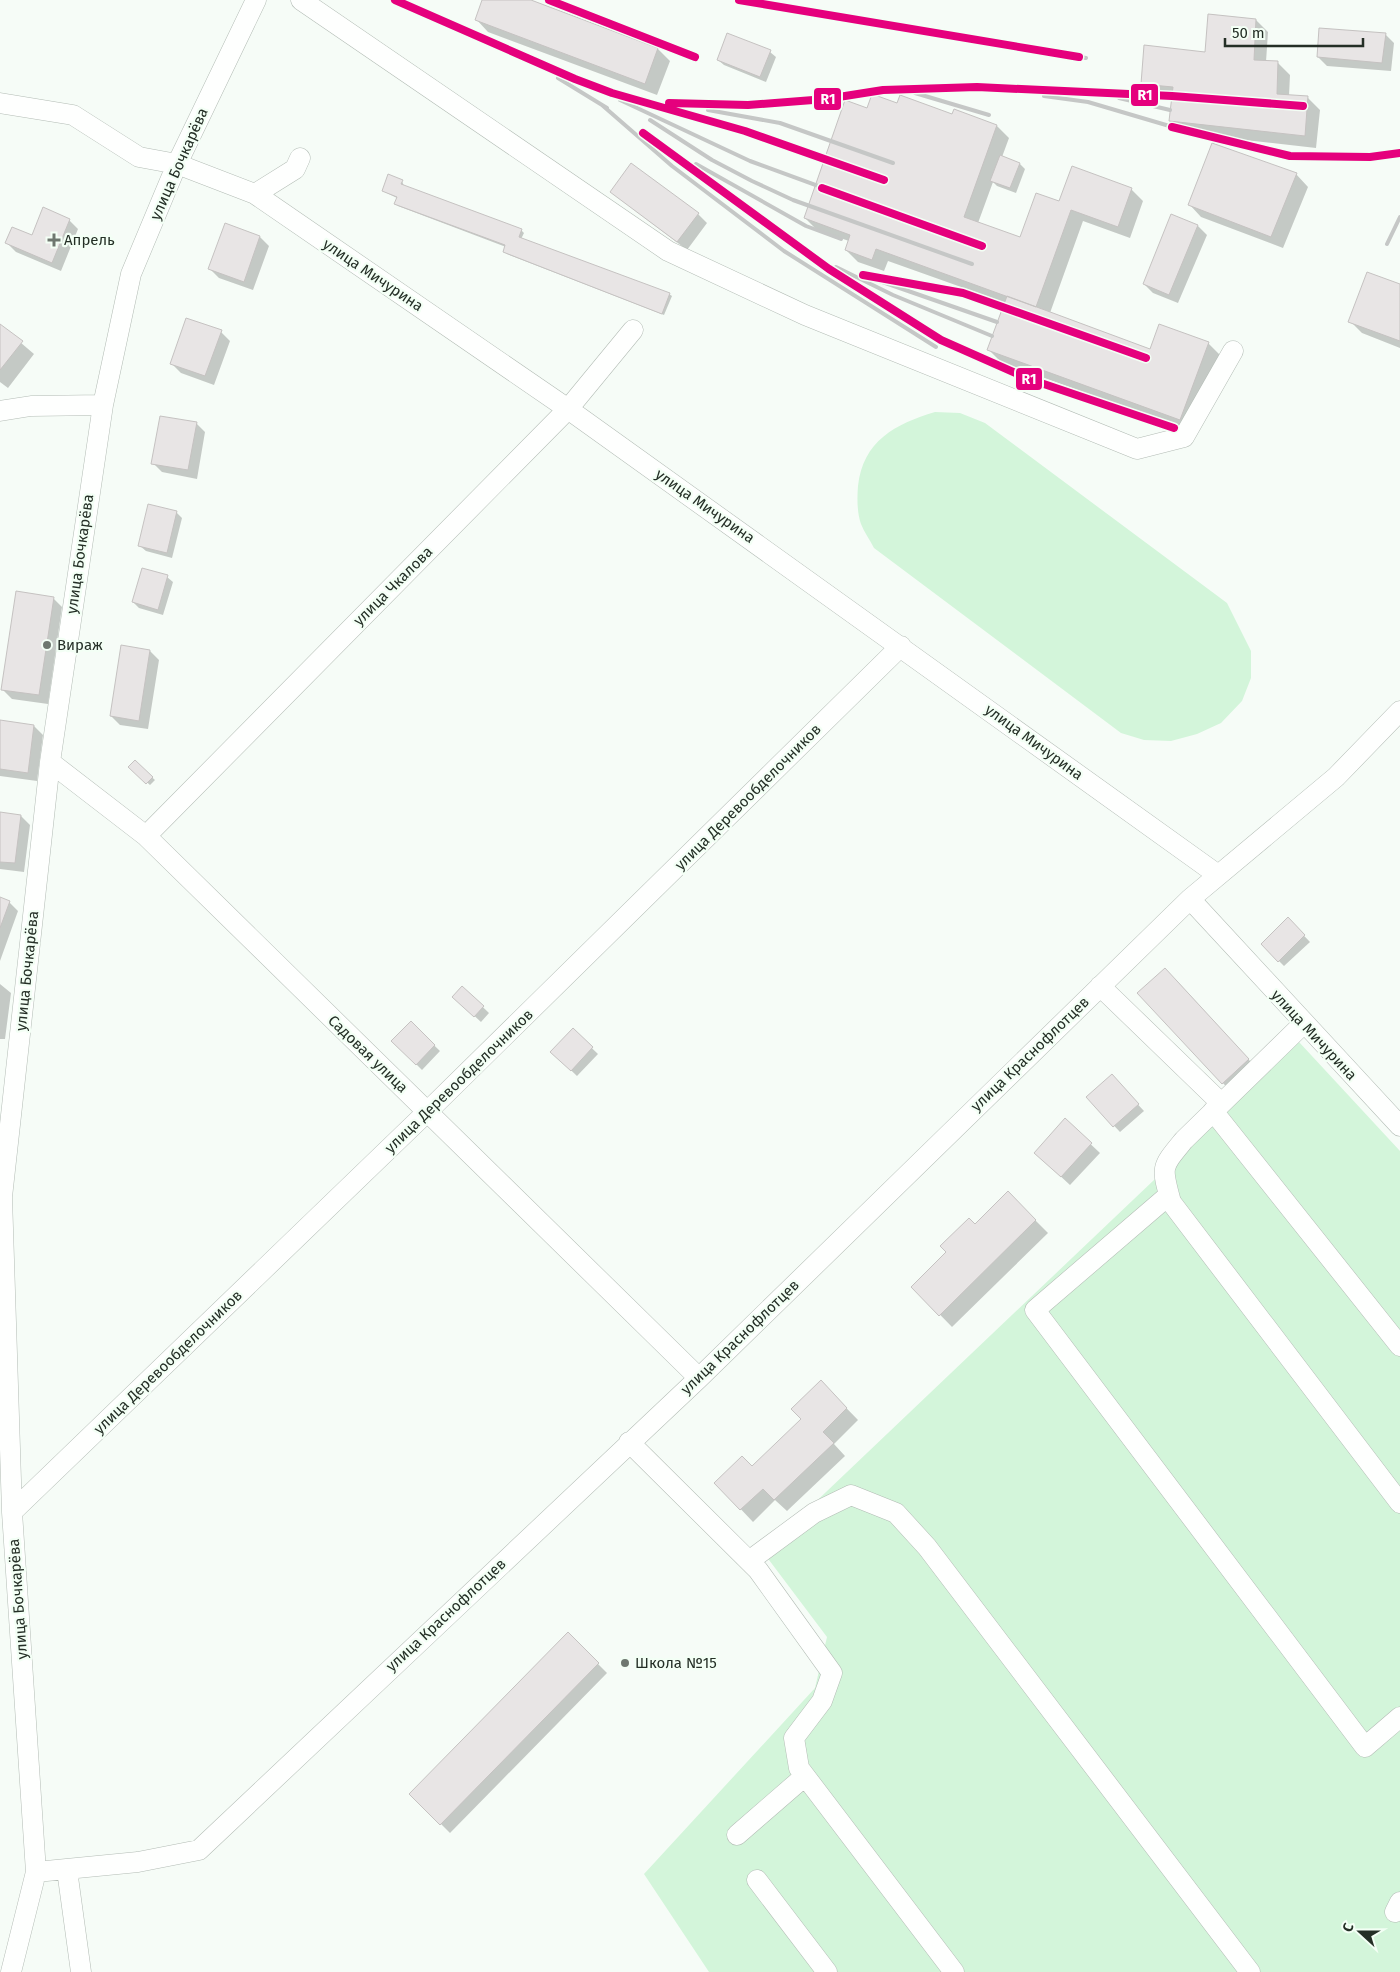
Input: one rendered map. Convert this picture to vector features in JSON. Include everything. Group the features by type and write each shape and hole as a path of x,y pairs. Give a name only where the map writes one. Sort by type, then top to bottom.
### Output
{"street":[{"name":"улица Бочкарёва","path":"11,1972 36,1872 12,1512 2,1197 50,762 103,405 131,274 177,164 256,0"},
{"path":"301,0 668,251 805,315 1137,449 1184,437 1233,351"},
{"name":"улица Мичурина","path":"0,103 73,115 139,157 177,164 255,194 568,409 1218,875"},
{"path":"255,194 295,169 300,158"},
{"name":"улица Чкалова","path":"146,836 568,409 633,330"},
{"path":"0,411 30,406 103,405"},
{"name":"улица Деревообделочников","path":"12,1512 427,1112 901,646"},
{"name":"улица Краснофлотцев","path":"36,1872 138,1862 199,1850 628,1442 699,1378 1190,899 1336,777 1400,711"},
{"name":"Садовая улица","path":"50,762 146,836 699,1378"},
{"name":"улица Мичурина","path":"1190,899 1303,1024 1400,1126"},
{"path":"1100,986 1217,1107 1400,1346"},
{"path":"1303,1024 1184,1140 1167,1161 1162,1172 1171,1202 1400,1503"},
{"path":"1169,1195 1035,1310 1365,1747 1400,1717"},
{"path":"628,1442 749,1561 832,1673 822,1701 794,1738 798,1768 954,1972"},
{"path":"749,1561 814,1513 850,1495 896,1512 927,1547 1250,1972"},
{"path":"737,1835 805,1776"},
{"path":"67,1870 81,1972"},
{"path":"756,1880 827,1972"}],"green space":[{"path":"935,412 960,413 985,423 1227,603 1251,651 1251,678 1242,701 1221,723 1197,734 1171,741 1144,740 1121,733 874,548 862,527 858,510 858,486 861,470 874,446 883,437 907,422"},
{"path":"1299,1042 1400,1151 1400,1972 709,1972 644,1874 815,1688 827,1637 763,1552"}],"building":[{"path":"482,0 531,0 658,48 645,84 475,20"},
{"path":"1208,14 1256,19 1254,60 1278,61 1277,94 1308,96 1305,136 1169,121 1173,87 1141,84 1144,45 1205,52"},
{"path":"1319,28 1386,33 1382,63 1317,57"},
{"path":"727,33 771,50 760,77 717,60"},
{"path":"872,94 897,103 900,95 952,114 954,109 997,125 964,217 1020,237 1036,193 1059,201 1072,166 1132,188 1118,227 1071,210 1036,307 876,249 872,260 845,250 850,235 804,218 845,100 867,108"},
{"path":"1212,143 1297,173 1271,237 1188,205"},
{"path":"1000,155 1020,163 1010,188 990,181"},
{"path":"631,163 699,213 677,242 610,192"},
{"path":"388,174 403,180 401,184 522,229 519,237 670,293 662,314 503,252 505,245 394,204 397,197 382,191"},
{"path":"43,207 70,219 52,263 5,243 12,227 32,235"},
{"path":"1171,214 1198,225 1169,295 1143,284"},
{"path":"225,223 260,236 244,282 208,269"},
{"path":"1367,272 1400,284 1400,341 1348,322"},
{"path":"1007,296 1150,349 1159,324 1209,342 1180,420 987,350"},
{"path":"186,318 222,330 205,376 170,364"},
{"path":"0,324 23,341 0,370"},
{"path":"160,416 197,422 188,470 151,464"},
{"path":"148,504 177,511 167,553 138,546"},
{"path":"142,568 168,575 158,610 132,602"},
{"path":"16,591 54,597 39,695 1,690"},
{"path":"121,645 150,650 139,721 110,716"},
{"path":"0,720 34,725 28,773 0,769"},
{"path":"135,760 153,777 146,784 128,767"},
{"path":"0,812 21,815 15,863 0,862"},
{"path":"0,897 10,901 0,928"},
{"path":"1288,917 1305,935 1278,962 1261,944"},
{"path":"1165,968 1249,1059 1222,1084 1137,993"},
{"path":"462,986 484,1006 474,1017 452,997"},
{"path":"411,1021 435,1045 416,1065 391,1041"},
{"path":"573,1028 593,1047 571,1071 550,1052"},
{"path":"1112,1074 1139,1104 1113,1127 1086,1097"},
{"path":"1065,1118 1092,1143 1061,1177 1034,1153"},
{"path":"1008,1191 1036,1220 939,1316 911,1287 946,1252 940,1246 969,1218 975,1224"},
{"path":"821,1380 847,1408 823,1432 834,1443 774,1500 763,1489 740,1510 714,1483 742,1456 752,1466 801,1419 791,1409"},
{"path":"568,1632 599,1663 440,1825 409,1794"}],"railway":[{"path":"395,0 575,79 612,93 745,131 884,180"},
{"path":"739,0 1086,58"},
{"path":"571,8 695,57"},
{"path":"558,78 607,108"},
{"path":"669,103 748,105 826,99 883,90 977,87 1172,96"},
{"path":"915,93 989,115"},
{"path":"1044,96 1088,102 1183,130 1290,156 1370,157 1400,153"},
{"path":"1119,98 1170,110"},
{"path":"620,100 750,161 982,246"},
{"path":"602,105 672,166 784,251 936,347"},
{"path":"708,110 780,123 893,163"},
{"path":"650,120 712,160 793,200 972,264"},
{"path":"643,133 829,269 941,340 1029,379 1174,428"},
{"path":"696,164 806,226 841,239"},
{"path":"1387,244 1400,217"},
{"path":"836,267 893,295 992,336"},
{"path":"871,278 997,322"},
{"path":"897,281 963,293 1003,307"}],"transit line":[{"name":"R1","path":"395,0 575,79 612,93 745,131 884,180"},
{"name":"R1","path":"549,0 695,57"},
{"name":"R1","path":"739,0 1079,57"},
{"name":"R1","path":"669,103 748,105 826,99 883,90 977,87 1172,96 1303,106"},
{"name":"R1","path":"1172,127 1290,156 1370,157 1400,153"},
{"name":"R1","path":"643,133 829,269 941,340 1029,379 1174,428"},
{"name":"R1","path":"822,188 982,246"},
{"name":"R1","path":"863,275 963,293 1146,358"}],"place":[{"name":"Апрель","path":"54,240"},
{"name":"Вираж","path":"47,645"},
{"name":"Школа №15","path":"625,1663"}]}
